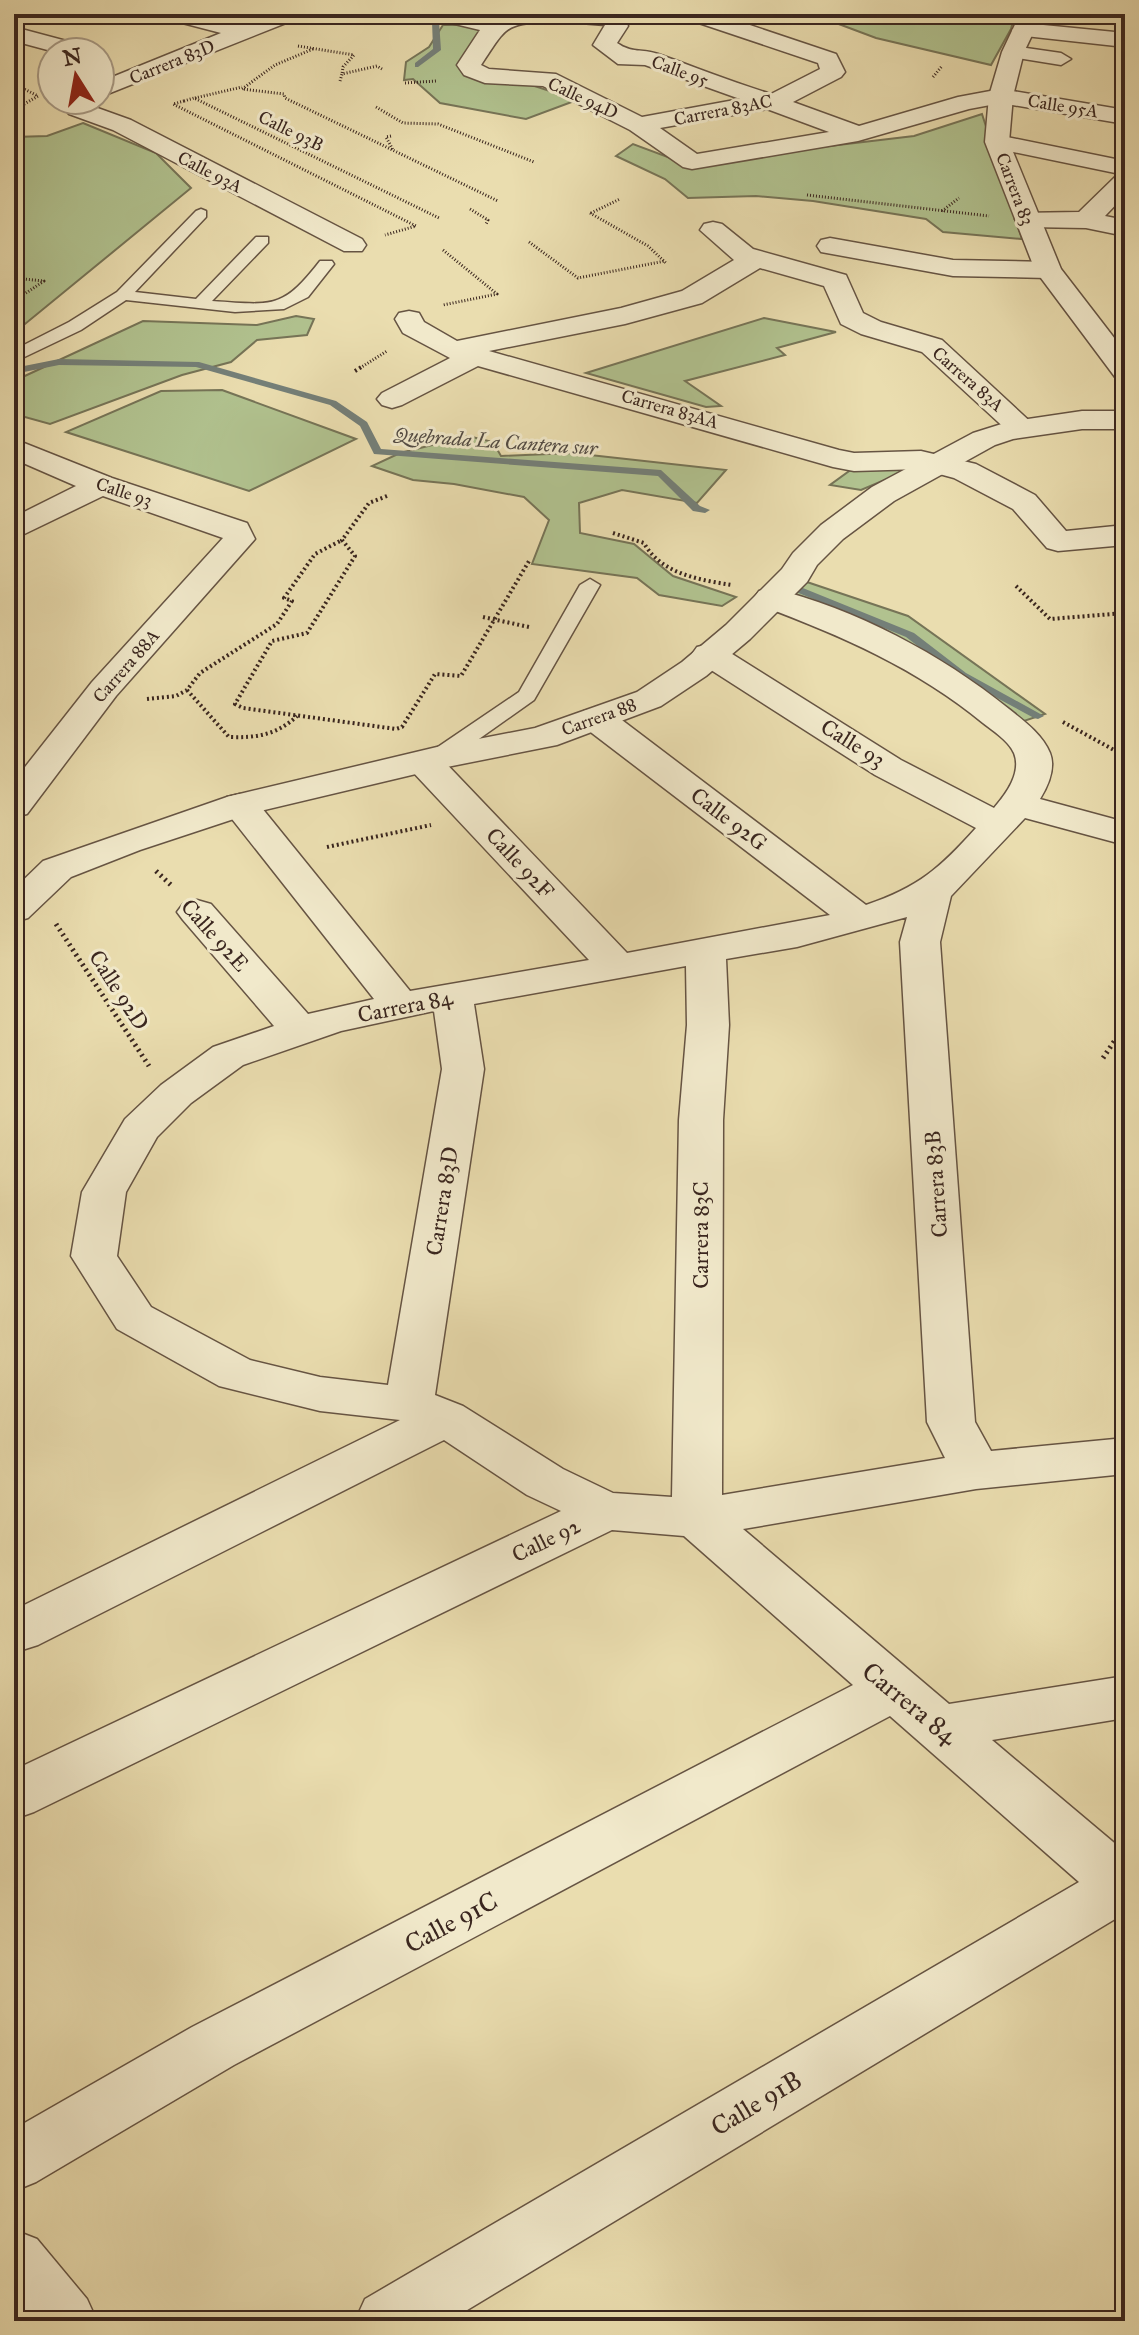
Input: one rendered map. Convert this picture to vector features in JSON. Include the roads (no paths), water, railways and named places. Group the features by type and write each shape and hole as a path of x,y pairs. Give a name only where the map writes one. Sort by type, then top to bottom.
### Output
{"street":[{"path":"175,14 244,32"},
{"name":"Carrera 83D","path":"116,84 288,14"},
{"path":"442,14 494,27"},
{"name":"Carrera 83AC","path":"639,125 781,99 833,72 828,59 695,14"},
{"name":"Calle 95","path":"494,27 514,19 606,17 614,20 617,26 604,45 626,59 648,58 858,134"},
{"name":"Calle 94D","path":"494,27 469,65 472,70 485,76 548,79 639,125 692,162 858,134"},
{"path":"1022,32 1125,40"},
{"path":"1022,32 1061,59 1087,64"},
{"name":"Carrera 83","path":"1022,32 1001,96 997,142 1048,270 1124,368"},
{"path":"14,34 36,40"},
{"path":"1061,59 1076,36"},
{"path":"599,64 626,59"},
{"path":"116,63 140,75"},
{"path":"548,79 573,70"},
{"path":"1095,111 1115,94"},
{"path":"858,134 966,102 1001,96"},
{"name":"Calle 95A","path":"1001,96 1125,117"},
{"name":"Calle 93A","path":"97,116 122,125 353,245"},
{"path":"997,142 1125,168"},
{"path":"1086,220 1125,181"},
{"path":"1028,219 1086,220 1125,228"},
{"name":"Carrera 83A","path":"713,230 744,255 831,278 840,284 848,315 855,321 932,346 1021,427"},
{"path":"830,246 953,268 1048,270"},
{"path":"392,399 465,352 625,316 692,297 756,259"},
{"path":"785,290 811,274"},
{"name":"Carrera 83AA","path":"409,319 413,327 465,352 749,431 833,458 854,462 921,460 942,463"},
{"name":"Carrera 88","path":"32,911 57,869 127,842 240,805 430,760 544,737 649,699 694,669 738,632 832,532 883,494 984,439 1021,427 1082,420 1125,420"},
{"name":"Calle 93","path":"14,448 101,485 236,530"},
{"path":"942,463 1007,491 1037,515 1058,541 1125,535"},
{"path":"14,529 101,485"},
{"name":"Carrera 88A","path":"14,806 104,689 239,539 236,530"},
{"name":"Carrera 84","path":"606,1511 545,1482 427,1411 320,1394 236,1374 134,1318 94,1256 104,1192 140,1129 176,1094 228,1056 300,1031 400,1005 797,935 860,919 933,892 1008,815 1030,783 1033,755 1018,735 966,689 884,641 781,588"},
{"name":"Calle 93","path":"709,654 969,812 1008,815 1125,834"},
{"name":"Calle 92G","path":"597,719 860,919"},
{"name":"Calle 92F","path":"430,760 476,816 616,965"},
{"path":"240,805 400,1005"},
{"name":"Carrera 83B","path":"933,892 920,942 951,1422 976,1471"},
{"name":"Calle 92E","path":"197,912 300,1031"},
{"name":"Carrera 83C","path":"697,1518 701,1120 708,1025 706,951"},
{"name":"Carrera 83D","path":"427,1411 463,1069 452,997"},
{"path":"19,1631 427,1411"},
{"name":"Calle 92","path":"14,1796 606,1511 697,1518 976,1471 1125,1456"},
{"name":"Carrera 84","path":"697,1518 892,1690 940,1727 1124,1886"},
{"name":"Calle 91C","path":"14,2162 213,2046 892,1690"},
{"path":"940,1727 1125,1697"},
{"name":"Calle 91B","path":"388,2321 1124,1886"},
{"path":"14,2261 64,2321"}],"lane":[{"path":"14,357 75,326 123,295 201,214"},
{"path":"201,303 262,240"},
{"path":"123,295 255,308 279,306 299,296 326,264"},
{"path":"430,760 527,696 590,585"}],"waterway":[{"path":"418,65 437,50 435,21 428,14"},
{"name":"Quebrada La Cantera sur","path":"14,371 59,362 196,364 333,403 364,424 377,452 661,473 697,509 705,510"},
{"name":"Quebrada La Cantera sur","path":"783,583 910,635 962,675 1038,716"}]}
